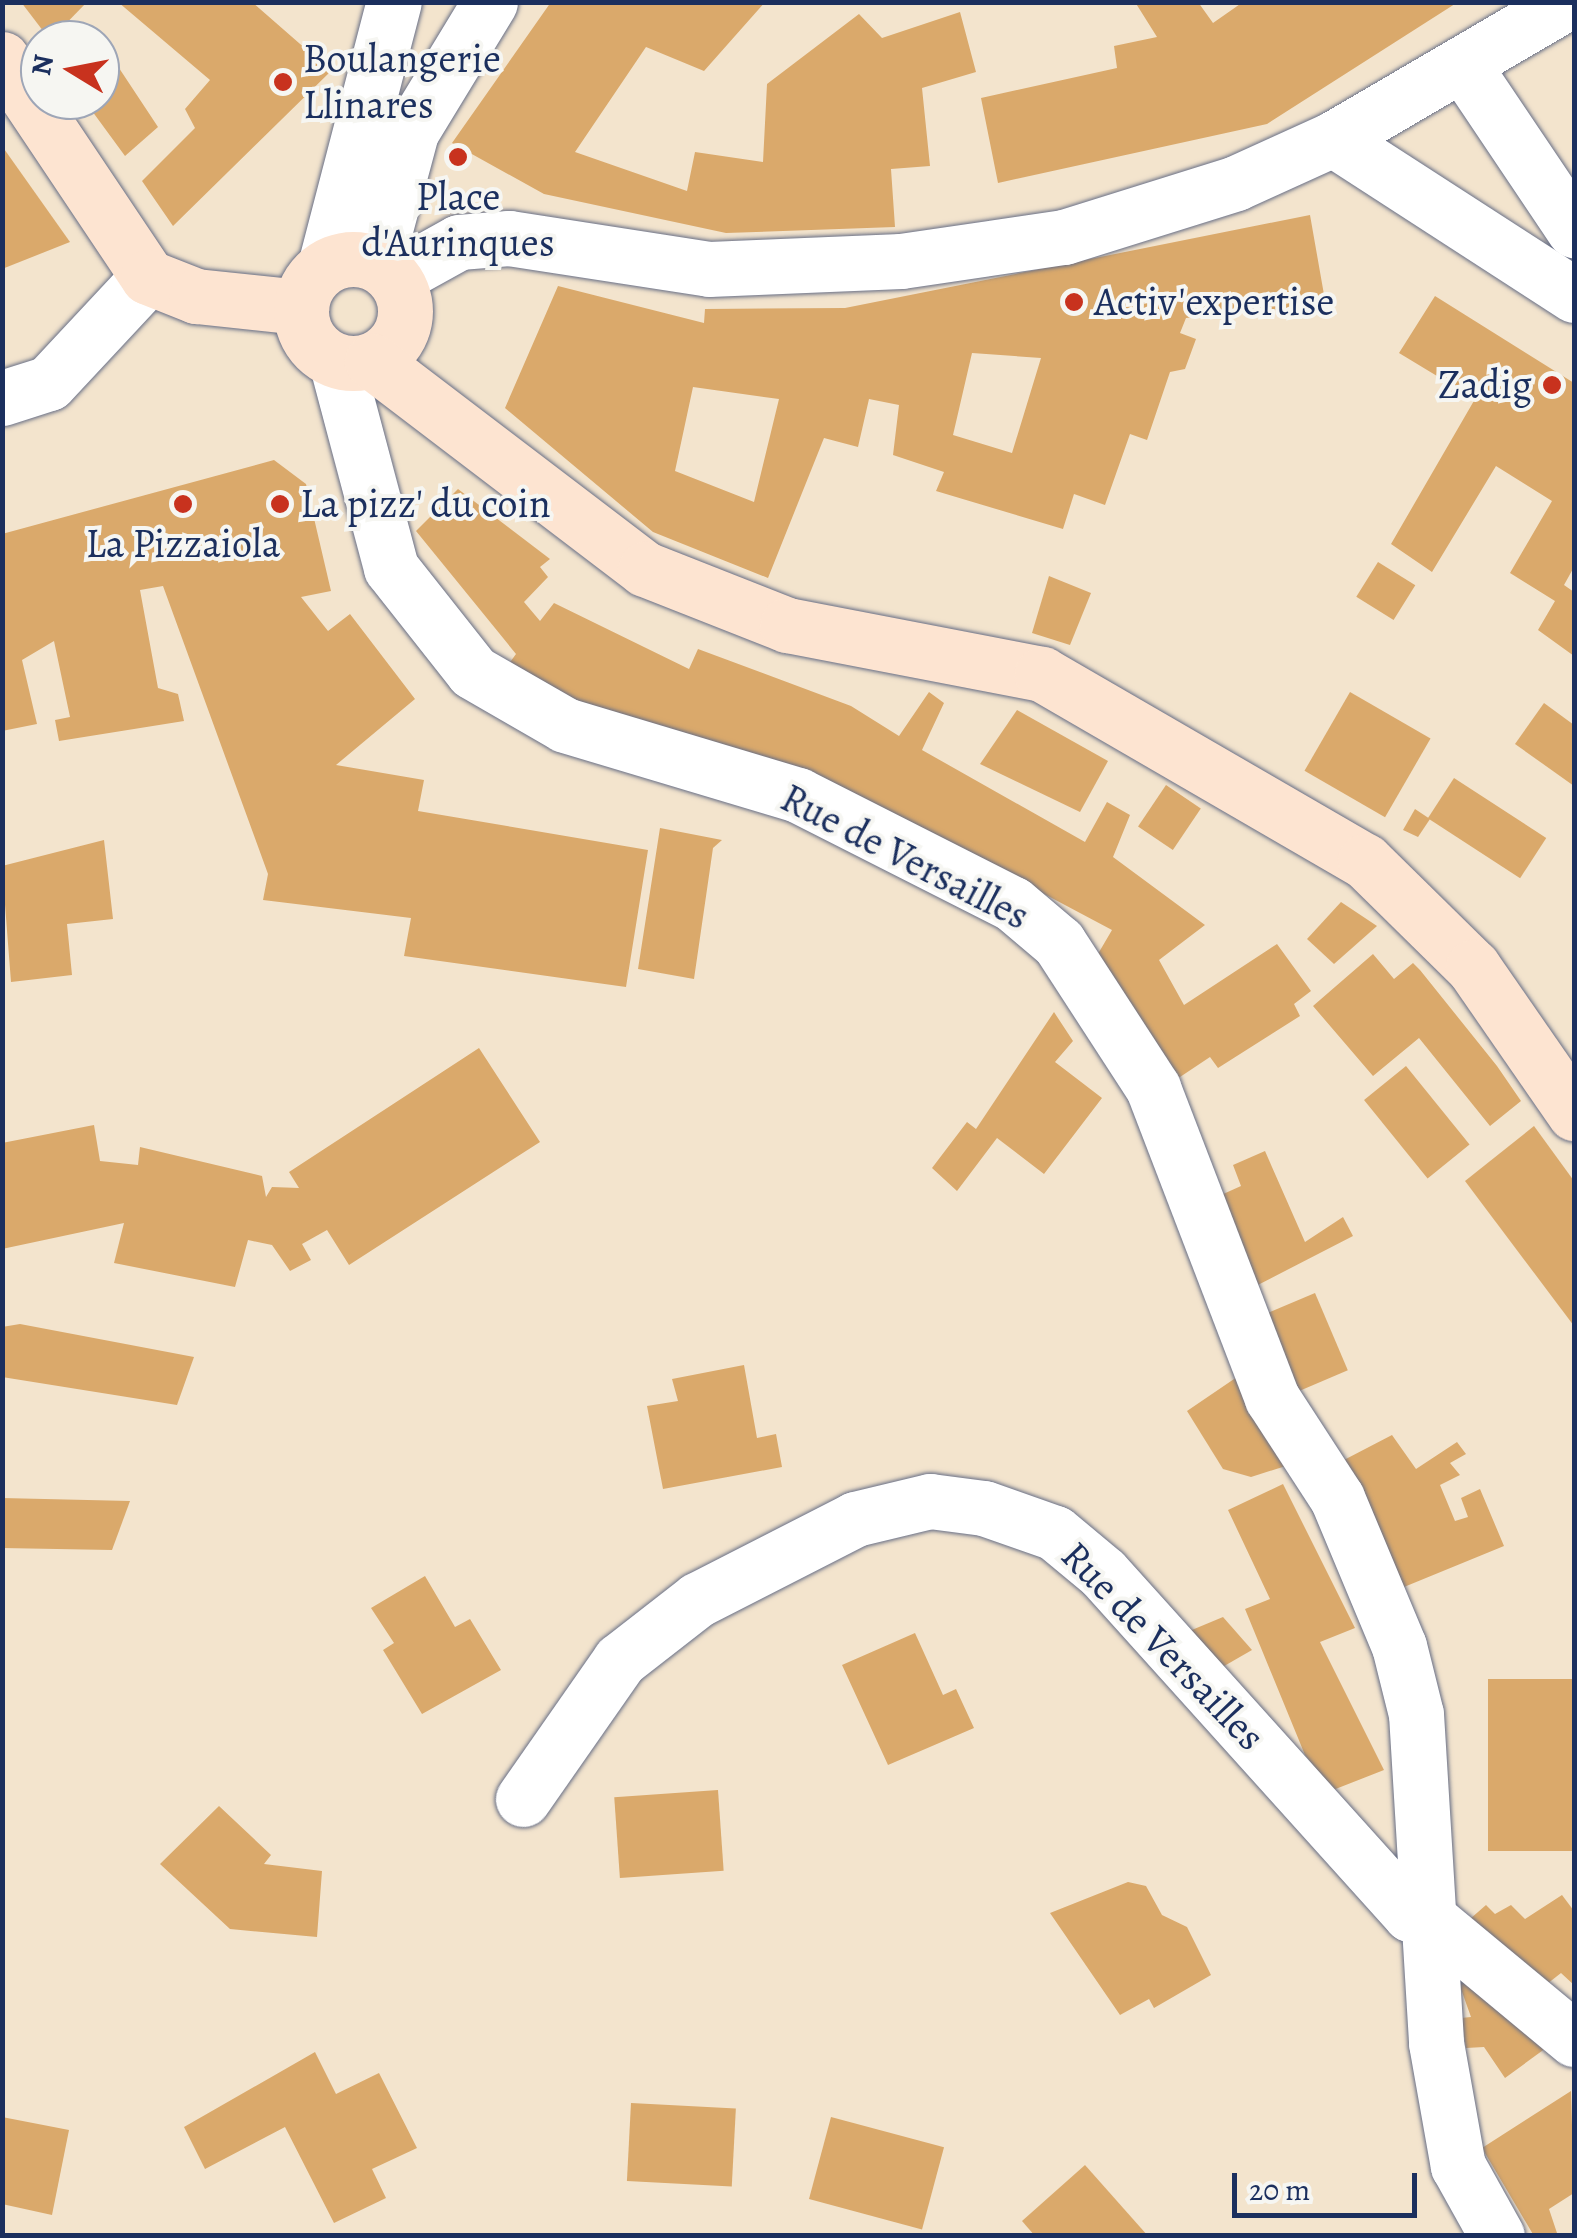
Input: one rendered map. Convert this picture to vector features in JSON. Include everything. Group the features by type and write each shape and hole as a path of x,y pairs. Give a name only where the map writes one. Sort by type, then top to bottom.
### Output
{"main road":[{"path":"2,59 148,277 196,296 349,279 405,323 354,361"},
{"path":"349,279 310,340 354,361 645,570 786,625 1042,674 1365,862 1473,967 1574,1113"}],"street":[{"path":"349,279 394,2"},
{"path":"349,279 411,132 490,2"},
{"path":"349,279 459,242 509,238 709,269 901,261 1046,240 1236,182 1334,139 1567,2"},
{"path":"1462,65 1574,230"},
{"path":"1334,139 1574,295"},
{"path":"2,398 49,383 148,277"},
{"name":"Rue de Versailles","path":"354,361 391,568 473,672 565,725 798,795 1014,904 1059,942 1152,1088 1272,1398 1338,1498 1399,1646 1416,1714 1432,1921 1436,2043 1458,2166 1497,2236"},
{"name":"Rue de Versailles","path":"523,1799 620,1660 697,1600 855,1519 930,1501 984,1508 1055,1533 1079,1553 1410,1914 1432,1921"},
{"path":"1432,1921 1574,2039"}],"building":[{"path":"21,2 87,2 69,20 35,20"},
{"path":"118,2 252,2 331,71 173,226 142,181 195,128 185,109 210,80"},
{"path":"551,2 765,2 704,71 646,47 575,152 687,191 695,152 763,162 767,84 859,14 882,38 960,12 976,72 922,88 930,166 891,169 895,227 726,233 544,194 452,143"},
{"path":"1135,2 1198,2 1213,23 1243,2 1458,2 1267,124 998,183 981,98 1117,68 1114,46 1157,37"},
{"path":"120,70 158,127 125,156 99,120 120,120"},
{"path":"2,146 70,242 2,269"},
{"path":"1310,215 1326,306 1186,318 1180,333 1196,339 1185,369 1170,372 1147,440 1130,434 1105,505 1074,494 1063,529 936,491 944,472 893,455 899,405 869,399 858,447 824,438 768,578 653,532 505,408 558,286 704,323 705,309 845,308","holes":["972,353 1041,358 1012,453 953,435","693,387 779,399 754,502 675,471"]},
{"path":"1435,296 1574,383 1574,567 1564,585 1574,592 1574,656 1538,630 1555,601 1510,573 1552,501 1496,466 1432,572 1391,544 1475,399 1399,353"},
{"path":"274,460 306,484 331,591 301,597 328,631 350,614 415,699 336,765 424,780 418,811 648,850 626,987 404,956 411,918 263,900 268,874 163,586 140,590 158,688 178,694 184,721 59,741 55,720 70,717 54,641 22,660 37,724 2,731 2,534"},
{"path":"458,489 550,559 540,567 548,577 524,602 540,621 554,603 689,669 698,649 851,706 899,736 929,692 944,703 922,750 1085,842 1107,802 1130,815 1113,857 1205,925 1159,960 1184,1005 1277,944 1311,991 1294,1004 1300,1016 1218,1068 1210,1057 1177,1079 1095,959 1112,930 903,819 581,707 508,665 516,654 416,531"},
{"path":"1378,562 1415,585 1394,620 1356,597"},
{"path":"1049,576 1091,593 1070,645 1032,633"},
{"path":"1350,692 1431,739 1385,817 1304,771"},
{"path":"1544,703 1574,725 1574,786 1515,744"},
{"path":"1017,710 1108,761 1080,812 980,764"},
{"path":"1454,778 1546,838 1520,878 1428,818"},
{"path":"1166,785 1201,808 1173,850 1138,826"},
{"path":"1415,809 1430,819 1418,837 1403,830"},
{"path":"660,828 722,840 713,848 694,979 638,969"},
{"path":"104,840 113,919 67,924 72,975 11,982 2,866"},
{"path":"1341,902 1377,926 1334,964 1307,939"},
{"path":"1373,954 1394,979 1413,963 1521,1101 1490,1126 1419,1038 1373,1076 1313,1006"},
{"path":"1054,1012 1073,1041 1055,1062 1102,1098 1044,1174 997,1138 957,1191 932,1168 967,1122 976,1129"},
{"path":"479,1048 540,1142 349,1265 327,1230 302,1244 311,1260 290,1271 272,1245 248,1240 235,1287 114,1263 124,1223 2,1249 2,1143 94,1125 100,1161 138,1165 140,1147 262,1176 266,1197 272,1187 299,1188 289,1172"},
{"path":"1406,1066 1470,1144 1428,1178 1364,1100"},
{"path":"1534,1126 1574,1181 1574,1326 1465,1181"},
{"path":"1265,1151 1305,1242 1343,1217 1353,1236 1252,1288 1221,1195 1241,1186 1233,1165"},
{"path":"1315,1293 1348,1370 1296,1392 1263,1315"},
{"path":"20,1324 194,1357 177,1405 2,1377 2,1327"},
{"path":"744,1365 757,1438 776,1434 782,1467 663,1489 647,1406 678,1401 672,1379"},
{"path":"1237,1377 1289,1465 1251,1477 1223,1469 1187,1411"},
{"path":"1392,1435 1416,1469 1457,1442 1466,1454 1450,1463 1460,1475 1440,1485 1455,1521 1468,1517 1461,1498 1480,1489 1504,1546 1404,1587 1342,1461"},
{"path":"1283,1484 1355,1628 1320,1642 1384,1770 1333,1790 1305,1755 1245,1609 1270,1599 1228,1510"},
{"path":"2,1498 130,1501 112,1550 2,1548"},
{"path":"425,1576 455,1627 470,1619 501,1670 422,1714 383,1650 394,1643 371,1608"},
{"path":"1223,1617 1252,1650 1219,1669 1187,1632"},
{"path":"915,1633 943,1695 956,1689 974,1728 888,1765 842,1665"},
{"path":"1488,1679 1574,1679 1574,1851 1488,1851"},
{"path":"718,1790 724,1871 620,1878 614,1797"},
{"path":"219,1806 271,1855 264,1864 322,1871 317,1937 230,1929 160,1864"},
{"path":"1128,1882 1146,1886 1162,1915 1187,1927 1211,1975 1154,2008 1149,1999 1120,2015 1050,1913"},
{"path":"1562,1895 1574,1911 1574,1985 1561,1973 1547,1984 1470,1919 1486,1905 1495,1914 1511,1905 1525,1919"},
{"path":"1456,1975 1557,2040 1505,2078 1484,2047 1466,2048 1461,2018 1471,2017"},
{"path":"315,2052 336,2094 379,2073 417,2148 372,2169 386,2198 334,2223 285,2127 205,2169 184,2127"},
{"path":"1571,2091 1574,2193 1549,2209 1557,2233 1534,2236 1482,2148"},
{"path":"631,2103 736,2108 732,2186 627,2181"},
{"path":"2,2117 69,2130 52,2215 2,2204"},
{"path":"831,2117 944,2147 922,2229 809,2199"},
{"path":"1085,2165 1148,2236 1035,2236 1022,2221"}],"place":[{"name":"Boulangerie Llinares","path":"283,82"},
{"name":"Place d'Aurinques","path":"458,157"},
{"name":"Activ'expertise","path":"1074,302"},
{"name":"Zadig","path":"1552,385"},
{"name":"La Pizzaiola","path":"183,504"},
{"name":"La pizz' du coin","path":"280,504"}]}
